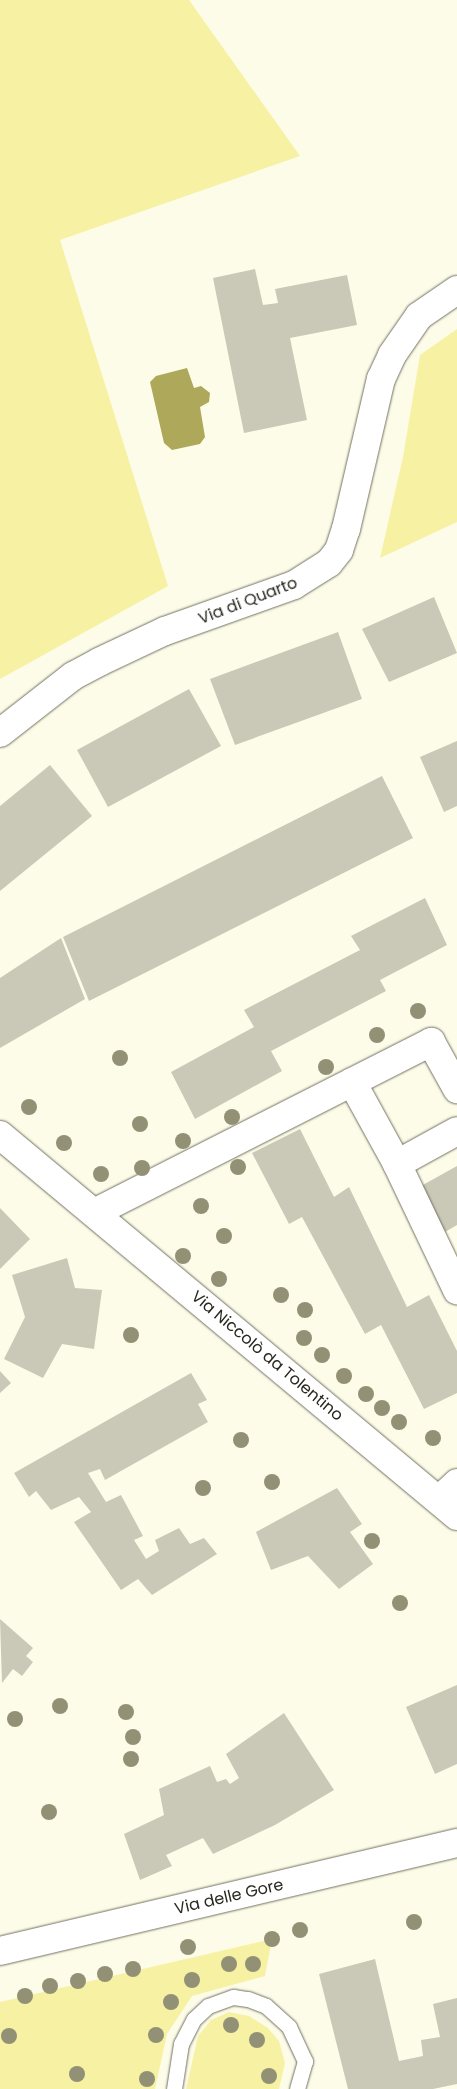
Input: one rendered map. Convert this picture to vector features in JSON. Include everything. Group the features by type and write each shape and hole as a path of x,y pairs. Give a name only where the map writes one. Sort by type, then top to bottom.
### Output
{"street":[{"name":"Via di Quarto","path":"0,733 73,676 99,662 165,631 294,586 329,562 339,550 346,529 381,379 392,354 418,316 457,290"},
{"path":"96,1212 431,1042 457,1089"},
{"path":"352,1082 397,1164 457,1290"},
{"path":"397,1164 457,1130"},
{"name":"Via Niccolò da Tolentino","path":"0,1135 451,1500"},
{"name":"Via delle Gore","path":"0,1951 457,1844"}],"lane":[{"path":"174,2089 182,2044 194,2019 208,2006 233,1998 248,1999 266,2006 289,2028 305,2061 297,2089"}],"shaded area":[{"path":"0,0 189,0 300,156 60,240 168,586 0,679"},
{"path":"457,329 457,522 380,558 403,457 420,355"},
{"path":"187,368 194,388 201,386 210,393 209,402 200,407 205,437 200,444 172,450 164,443 150,382 156,376"},
{"path":"272,1939 265,1976 192,1996 167,2034 155,2089 0,2089 0,2002"},
{"path":"229,2012 249,2016 268,2028 279,2041 285,2063 279,2089 186,2089 198,2036 211,2020"}],"building":[{"path":"255,269 263,305 278,303 275,289 347,275 357,325 290,338 307,420 244,433 213,278"},
{"path":"434,597 457,653 389,682 362,629"},
{"path":"338,632 362,699 235,745 210,679"},
{"path":"189,689 221,746 108,807 77,750"},
{"path":"457,741 457,806 444,812 420,757"},
{"path":"50,765 92,816 0,891 0,806"},
{"path":"382,776 413,838 89,1001 63,937"},
{"path":"425,898 447,945 380,980 386,991 271,1051 282,1071 195,1119 171,1072 254,1027 244,1010 360,950 351,936"},
{"path":"61,938 85,999 0,1048 0,978"},
{"path":"300,1129 334,1197 349,1187 407,1307 429,1295 457,1351 457,1393 424,1409 381,1325 365,1334 302,1217 289,1224 252,1153"},
{"path":"457,1166 457,1225 445,1232 421,1186"},
{"path":"0,1208 30,1239 0,1269"},
{"path":"67,1258 75,1288 102,1290 94,1349 62,1344 43,1378 4,1359 25,1317 12,1275"},
{"path":"0,1371 11,1383 0,1393"},
{"path":"191,1373 207,1400 198,1404 208,1422 105,1480 100,1469 88,1473 106,1502 121,1495 143,1536 134,1540 146,1559 159,1551 155,1540 179,1528 190,1544 204,1538 217,1554 152,1595 138,1579 121,1590 74,1522 91,1512 79,1497 51,1510 36,1491 29,1497 14,1473"},
{"path":"337,1488 362,1524 350,1532 373,1564 339,1589 308,1556 271,1570 256,1532"},
{"path":"0,1619 33,1648 26,1656 33,1662 22,1676 13,1669 2,1683"},
{"path":"457,1685 457,1764 435,1774 406,1707"},
{"path":"284,1713 334,1790 275,1825 213,1854 203,1838 166,1855 172,1866 140,1880 124,1834 164,1815 159,1789 210,1766 217,1782 226,1779 230,1784 239,1778 226,1754"},
{"path":"375,1959 399,2061 423,2056 421,2040 440,2037 433,2004 457,1998 457,2084 433,2089 348,2089 319,1974"}]}
